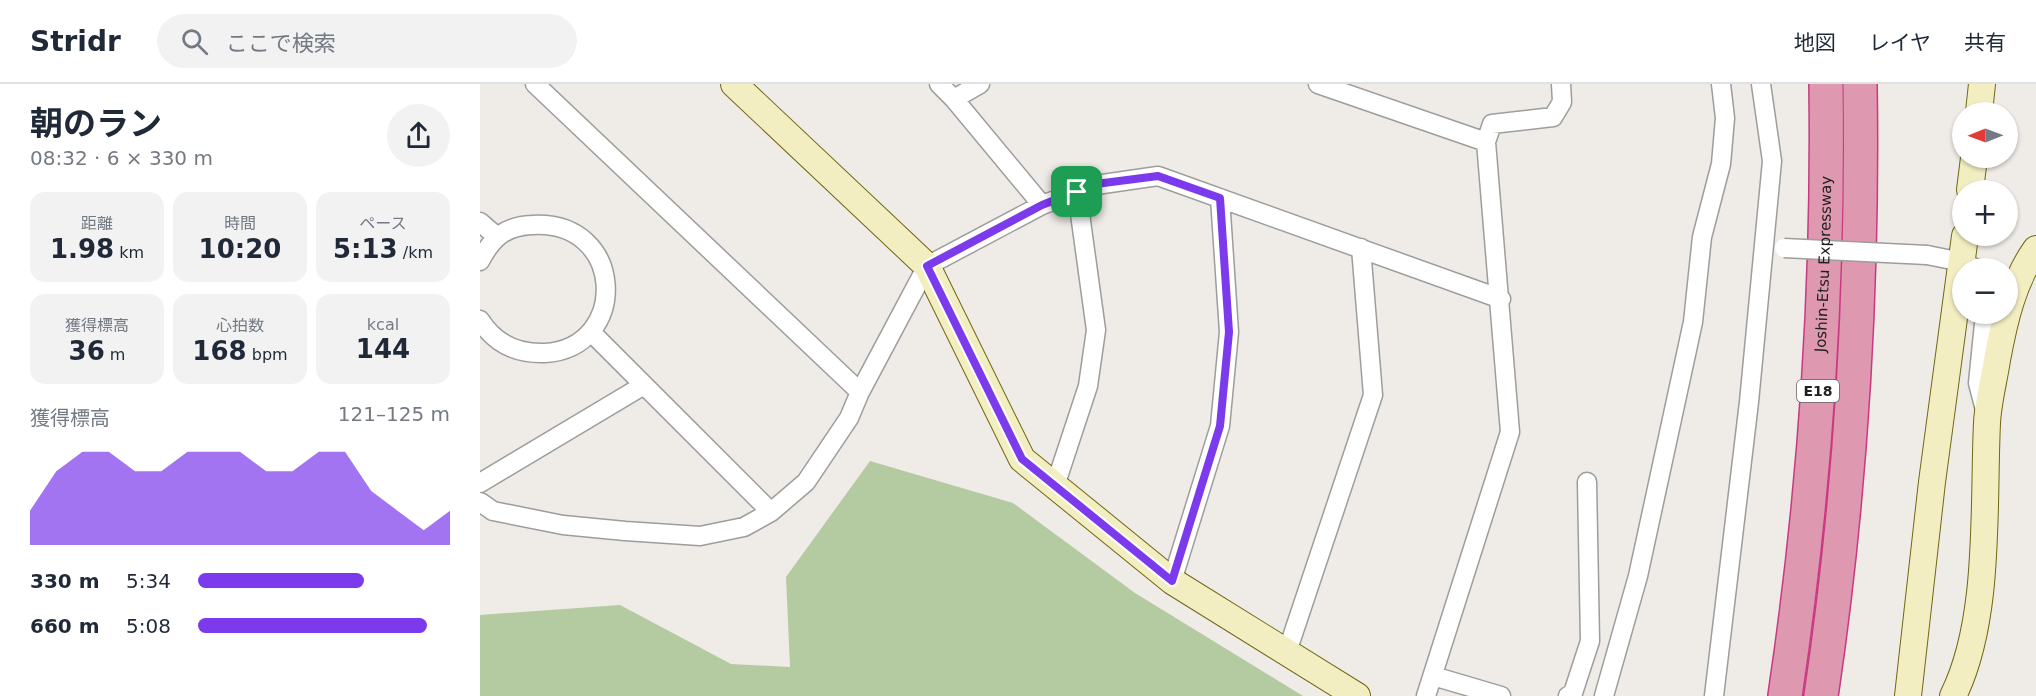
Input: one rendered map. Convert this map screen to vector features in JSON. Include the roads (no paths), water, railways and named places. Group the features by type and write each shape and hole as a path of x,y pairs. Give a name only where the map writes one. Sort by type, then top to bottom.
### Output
{"highway":[{"name":"Joshin-Etsu Expressway","path":"1785,696 1806,531 1818,393 1825,254 1826,84"},
{"name":"E18","path":"1821,696 1841,534 1852,393 1860,256 1860,84"}],"street":[{"path":"535,84 860,392"},
{"path":"734,84 927,266 1022,459 1172,581 1358,696"},
{"path":"939,84 1042,205"},
{"path":"954,99 980,84"},
{"path":"1318,84 1486,142"},
{"path":"1426,696 1510,432 1501,299 1486,142 1492,124 1553,117 1562,102 1561,84"},
{"path":"1604,696 1638,576 1693,322 1702,237 1721,164 1725,118 1721,84"},
{"path":"1714,696 1749,402 1772,161 1761,84"},
{"path":"1980,102 1982,84"},
{"path":"480,502 493,511 563,525 700,536 744,527 771,512 806,482 849,418 860,392 927,266 1042,205 1096,184 1158,176 1501,299"},
{"path":"1055,486 1088,386 1096,330 1077,192"},
{"path":"1172,581 1220,426 1229,332 1220,198"},
{"path":"480,222 495,235"},
{"path":"480,261 495,235 519,225 544,224 568,228 588,243 603,266 605,288 604,305 591,332 570,347 548,353 525,353 505,346 487,332 481,324"},
{"path":"1764,247 1927,255 1952,261"},
{"path":"1287,652 1373,395 1361,248"},
{"path":"1953,696 1961,679 1976,617 1986,526 1988,420 2001,339 2011,298 2036,249"},
{"path":"1908,696 1932,482 1959,324"},
{"path":"1984,324 1978,383 1988,420"},
{"path":"591,332 771,512"},
{"path":"480,483 644,385"},
{"path":"1568,696 1573,693 1590,641 1587,482"},
{"path":"1432,676 1501,696"}]}
